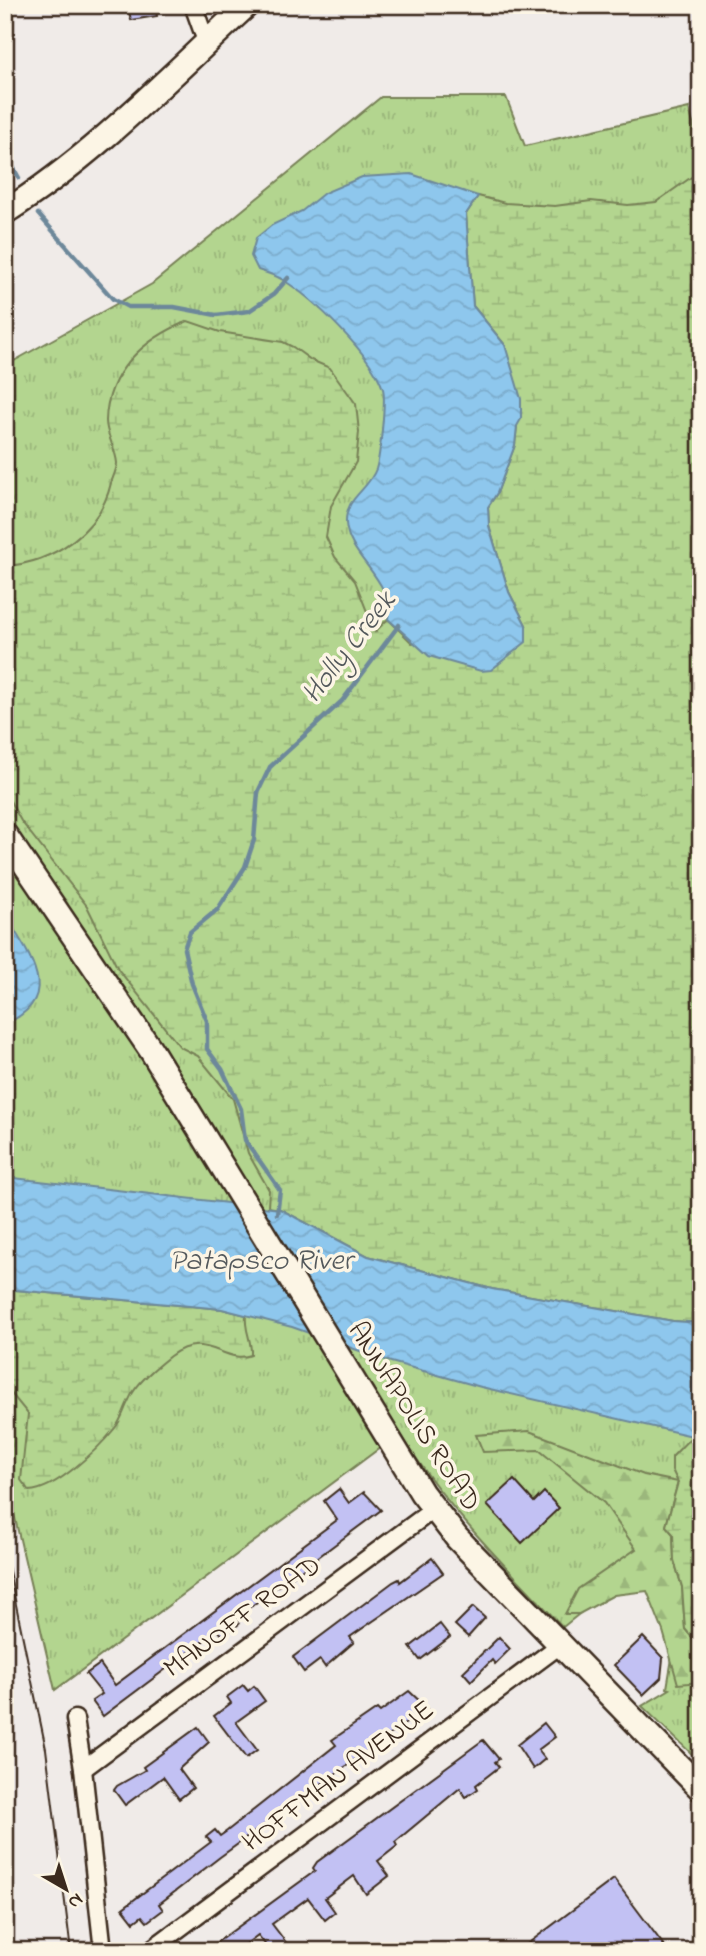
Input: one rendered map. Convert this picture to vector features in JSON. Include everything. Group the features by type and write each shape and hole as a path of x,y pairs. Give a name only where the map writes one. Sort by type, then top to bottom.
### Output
{"main road":[{"path":"5,212 80,158 247,5"},
{"name":"ANNAPOLIS ROAD","path":"5,835 106,981 344,1370 434,1510 560,1645 701,1789"}],"street":[{"path":"193,5 207,44"},
{"name":"MANOFF ROAD","path":"83,1769 434,1510"},
{"name":"HOFFMAN AVENUE","path":"149,1951 560,1645"},
{"path":"75,1719 103,1951"}],"green space":[{"path":"381,97 506,97 525,146 689,108 701,155 701,1763 642,1706 670,1689 667,1688 695,1521 563,1627 455,1510 400,1433 55,1690 5,1475 5,366 152,284"},
{"path":"693,176 701,177 701,1323 673,1321 492,1289 368,1256 280,1209 268,1207 269,1190 248,1153 233,1099 198,1056 180,1047 118,969 87,906 21,821 5,792 5,566 23,564 57,551 85,530 97,516 117,465 106,426 108,403 121,372 143,347 188,321 220,332 283,342 311,360 330,368 356,404 359,432 356,462 331,506 326,537 335,557 355,581 375,632 388,619 412,643 526,625 509,592 489,526 488,507 497,493 515,445 517,426 505,345 473,306 466,214 478,196 505,203 555,206 591,201 628,205 656,202"},
{"path":"5,1289 222,1309 246,1315 251,1355 232,1356 204,1346 194,1346 170,1356 136,1388 108,1437 64,1476 40,1489 29,1491 21,1480 28,1414 5,1386"},
{"path":"529,1431 644,1475 678,1482 666,1526 673,1534 674,1560 682,1587 685,1629 701,1648 701,1682 678,1684 663,1631 647,1591 614,1595 579,1614 565,1614 578,1589 636,1549 604,1503 539,1450 483,1452 476,1435"},
{"path":"692,1436 701,1438 701,1648 685,1629 682,1587 674,1560 673,1534 666,1526 678,1482 672,1470 672,1457"}],"water":[{"path":"411,174 478,196 466,214 473,306 505,345 521,399 521,419 517,426 515,445 497,493 488,507 489,526 509,592 526,625 526,642 491,670 481,671 429,656 388,619 384,592 354,547 346,523 349,507 376,469 382,429 383,389 367,360 340,329 296,289 277,277 258,270 251,256 256,238 272,225 302,211 324,193 362,177"},
{"path":"5,915 31,960 37,975 38,989 34,1002 23,1013 5,1024"},
{"name":"Patapsco River","path":"5,1177 280,1209 368,1256 492,1289 673,1321 701,1323 701,1438 481,1387 391,1362 292,1327 222,1309 5,1289"}],"building":[{"path":"155,5 157,16 131,20 128,7"},
{"path":"514,1480 534,1502 544,1492 559,1508 522,1543 487,1505"},
{"path":"339,1489 349,1503 364,1492 381,1510 285,1582 263,1595 264,1597 235,1618 239,1624 223,1636 218,1630 103,1716 92,1701 102,1694 86,1674 100,1664 115,1685 337,1520 324,1501"},
{"path":"432,1558 443,1573 350,1637 354,1642 325,1667 320,1660 304,1672 293,1657 393,1582 399,1579 400,1582"},
{"path":"473,1607 485,1618 468,1637 455,1625"},
{"path":"440,1624 450,1637 420,1660 410,1647"},
{"path":"499,1637 510,1649 495,1664 492,1660 471,1681 463,1672"},
{"path":"643,1637 663,1658 661,1678 643,1695 614,1665"},
{"path":"243,1685 248,1691 254,1686 265,1701 236,1722 257,1750 246,1758 214,1716 231,1703 227,1697"},
{"path":"409,1691 427,1708 220,1857 159,1904 163,1910 147,1922 142,1916 134,1922 123,1908 211,1842 206,1837 215,1830 220,1836 227,1831 336,1745 332,1740 377,1709 380,1712"},
{"path":"544,1723 555,1737 538,1750 545,1759 533,1769 517,1745"},
{"path":"198,1727 209,1742 179,1769 193,1788 179,1799 163,1777 125,1805 114,1790 117,1786 145,1770 143,1767"},
{"path":"483,1740 499,1759 495,1762 499,1767 476,1785 478,1789 466,1797 460,1788 395,1842 397,1846 378,1861 389,1876 366,1894 354,1876 325,1898 335,1912 325,1920 308,1898 272,1924 288,1945 281,1951 270,1951 258,1935 237,1951 205,1951 315,1871 313,1868 317,1862"},
{"path":"614,1879 668,1951 518,1951"}],"waterway":[{"name":"Holly Creek","path":"5,152 19,178"},
{"name":"Holly Creek","path":"38,214 113,299 128,307 174,307 216,315 249,311 274,294 288,278"},
{"name":"Holly Creek","path":"277,1214 280,1190 245,1140 241,1109 222,1069 207,1049 207,1021 192,984 184,949 190,932 218,909 245,867 254,840 258,792 270,767 342,701 399,625"}],"tram line":[{"path":"5,1552 46,1749 71,1951"}]}
